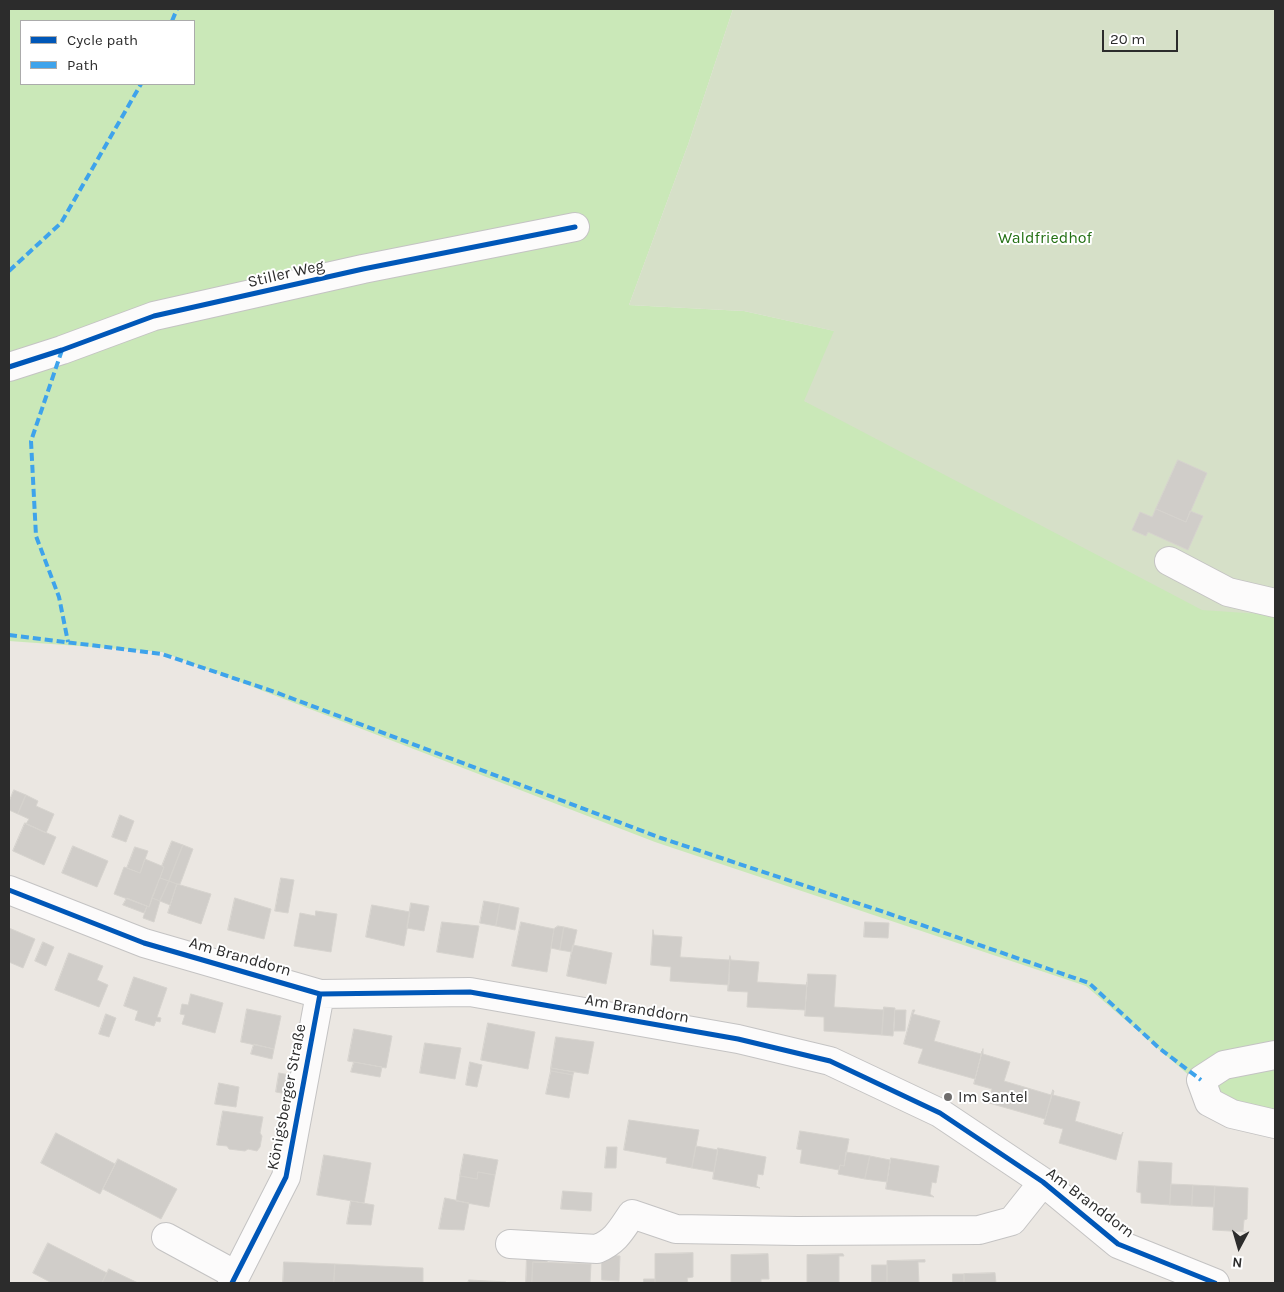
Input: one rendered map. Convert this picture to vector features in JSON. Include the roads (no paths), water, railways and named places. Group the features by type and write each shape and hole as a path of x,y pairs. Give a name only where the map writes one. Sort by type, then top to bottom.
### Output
{"street":[{"name":"Stiller Weg","path":"9,367 62,350 154,316 363,269 575,227"},
{"path":"1169,561 1228,592 1275,603"},
{"name":"Am Branddorn","path":"9,890 144,942 320,994 470,992 738,1039 830,1061 940,1113 1043,1182 1118,1244 1214,1283"},
{"name":"Königsberger Straße","path":"234,1279 286,1177 320,994"},
{"path":"1275,1055 1224,1065 1201,1080 1209,1102 1232,1114 1275,1124"},
{"path":"510,1244 597,1249 609,1244 632,1214 676,1229 798,1231 979,1230 1012,1221 1043,1182"},
{"path":"166,1237 234,1279"}],"place":[{"name":"Im Santel","path":"948,1097"}],"park label":[{"name":"Waldfriedhof","path":"1045,238"}]}
